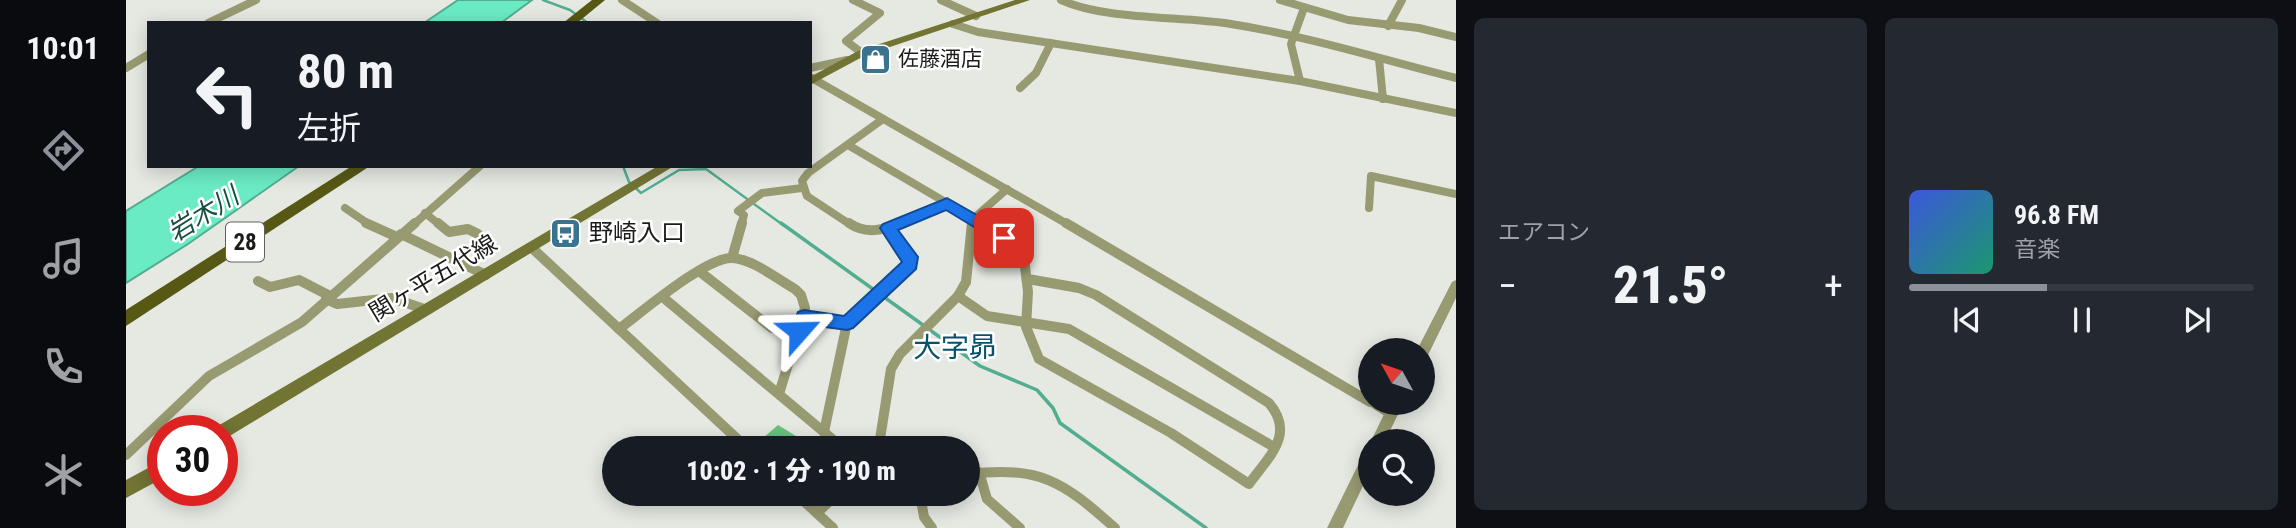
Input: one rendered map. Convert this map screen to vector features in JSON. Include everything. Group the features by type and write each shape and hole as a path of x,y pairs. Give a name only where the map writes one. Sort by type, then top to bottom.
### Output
{"main road":[{"path":"571,21 599,0"},
{"path":"812,76 862,53 1025,0"},
{"name":"28","path":"126,319 360,168"},
{"name":"関ヶ平五代線","path":"238,422 665,168"},
{"path":"126,489 147,477"}],"street":[{"path":"212,21 256,0"},
{"path":"622,0 654,21"},
{"path":"853,0 880,13 846,40 862,53"},
{"path":"941,0 976,16"},
{"path":"1060,0 1082,9 1231,24 1349,48 1379,59 1456,78"},
{"path":"1280,0 1348,20 1419,28 1456,37"},
{"path":"1388,26 1402,0"},
{"path":"1300,81 1290,53 1291,36 1304,8"},
{"path":"953,24 978,32 1300,81 1456,113"},
{"path":"1020,88 1036,73 1051,43"},
{"path":"126,68 147,55"},
{"path":"1379,59 1383,99"},
{"path":"812,77 1358,394"},
{"path":"883,119 808,173 802,181 802,188 807,196 861,230 888,228 947,203"},
{"path":"848,145 1004,238 1015,248 1028,279 1024,323 1027,337 1039,359 1171,433 1249,484 1274,447 1282,428 1279,415 1269,402 1097,295 1028,279"},
{"path":"126,455 209,376 302,322 478,168"},
{"path":"1370,208 1371,176 1456,194"},
{"path":"732,258 744,215 738,211 745,204 762,193 802,188"},
{"path":"880,436 891,369 900,354 958,296 966,282 969,232 973,219 1007,189"},
{"path":"345,208 362,221 486,275"},
{"path":"425,213 449,232 468,229 478,234"},
{"path":"824,432 847,323 911,264 910,257 888,228"},
{"path":"532,248 734,436"},
{"path":"619,330 699,271 719,260 743,260 801,295 804,317 779,394"},
{"path":"699,271 772,328 799,331"},
{"path":"258,281 270,287 299,279 337,304 393,298 426,310"},
{"path":"1430,338 1456,285"},
{"path":"958,296 987,316 1069,329 1274,447"},
{"path":"664,299 829,436"},
{"path":"804,317 847,323"},
{"path":"980,472 1016,469 1038,472 1075,492 1115,528"},
{"path":"1335,528 1358,481"},
{"path":"980,486 987,499 1020,528"},
{"path":"809,506 833,528"},
{"path":"817,513 824,506"},
{"path":"922,506 924,517 932,528"}],"water":[{"path":"458,0 532,0 504,21 427,21"},
{"name":"岩木川","path":"196,168 296,168 188,244 126,283 126,211"}],"building":[{"path":"778,425 796,436 765,436"}],"waterway":[{"path":"543,0 570,10 585,21"},
{"path":"624,168 629,182 641,193 679,170 706,169 783,225"},
{"path":"781,223 980,366 1037,390 1053,408 1060,423 1206,528"}],"place":[{"name":"佐藤酒店","path":"875,59"},
{"name":"野崎入口","path":"566,233"}],"district":[{"name":"大字昴","path":"955,347"}],"route":[{"path":"799,331 804,317 847,323 911,264 910,257 888,228 947,203 1004,238"}]}
